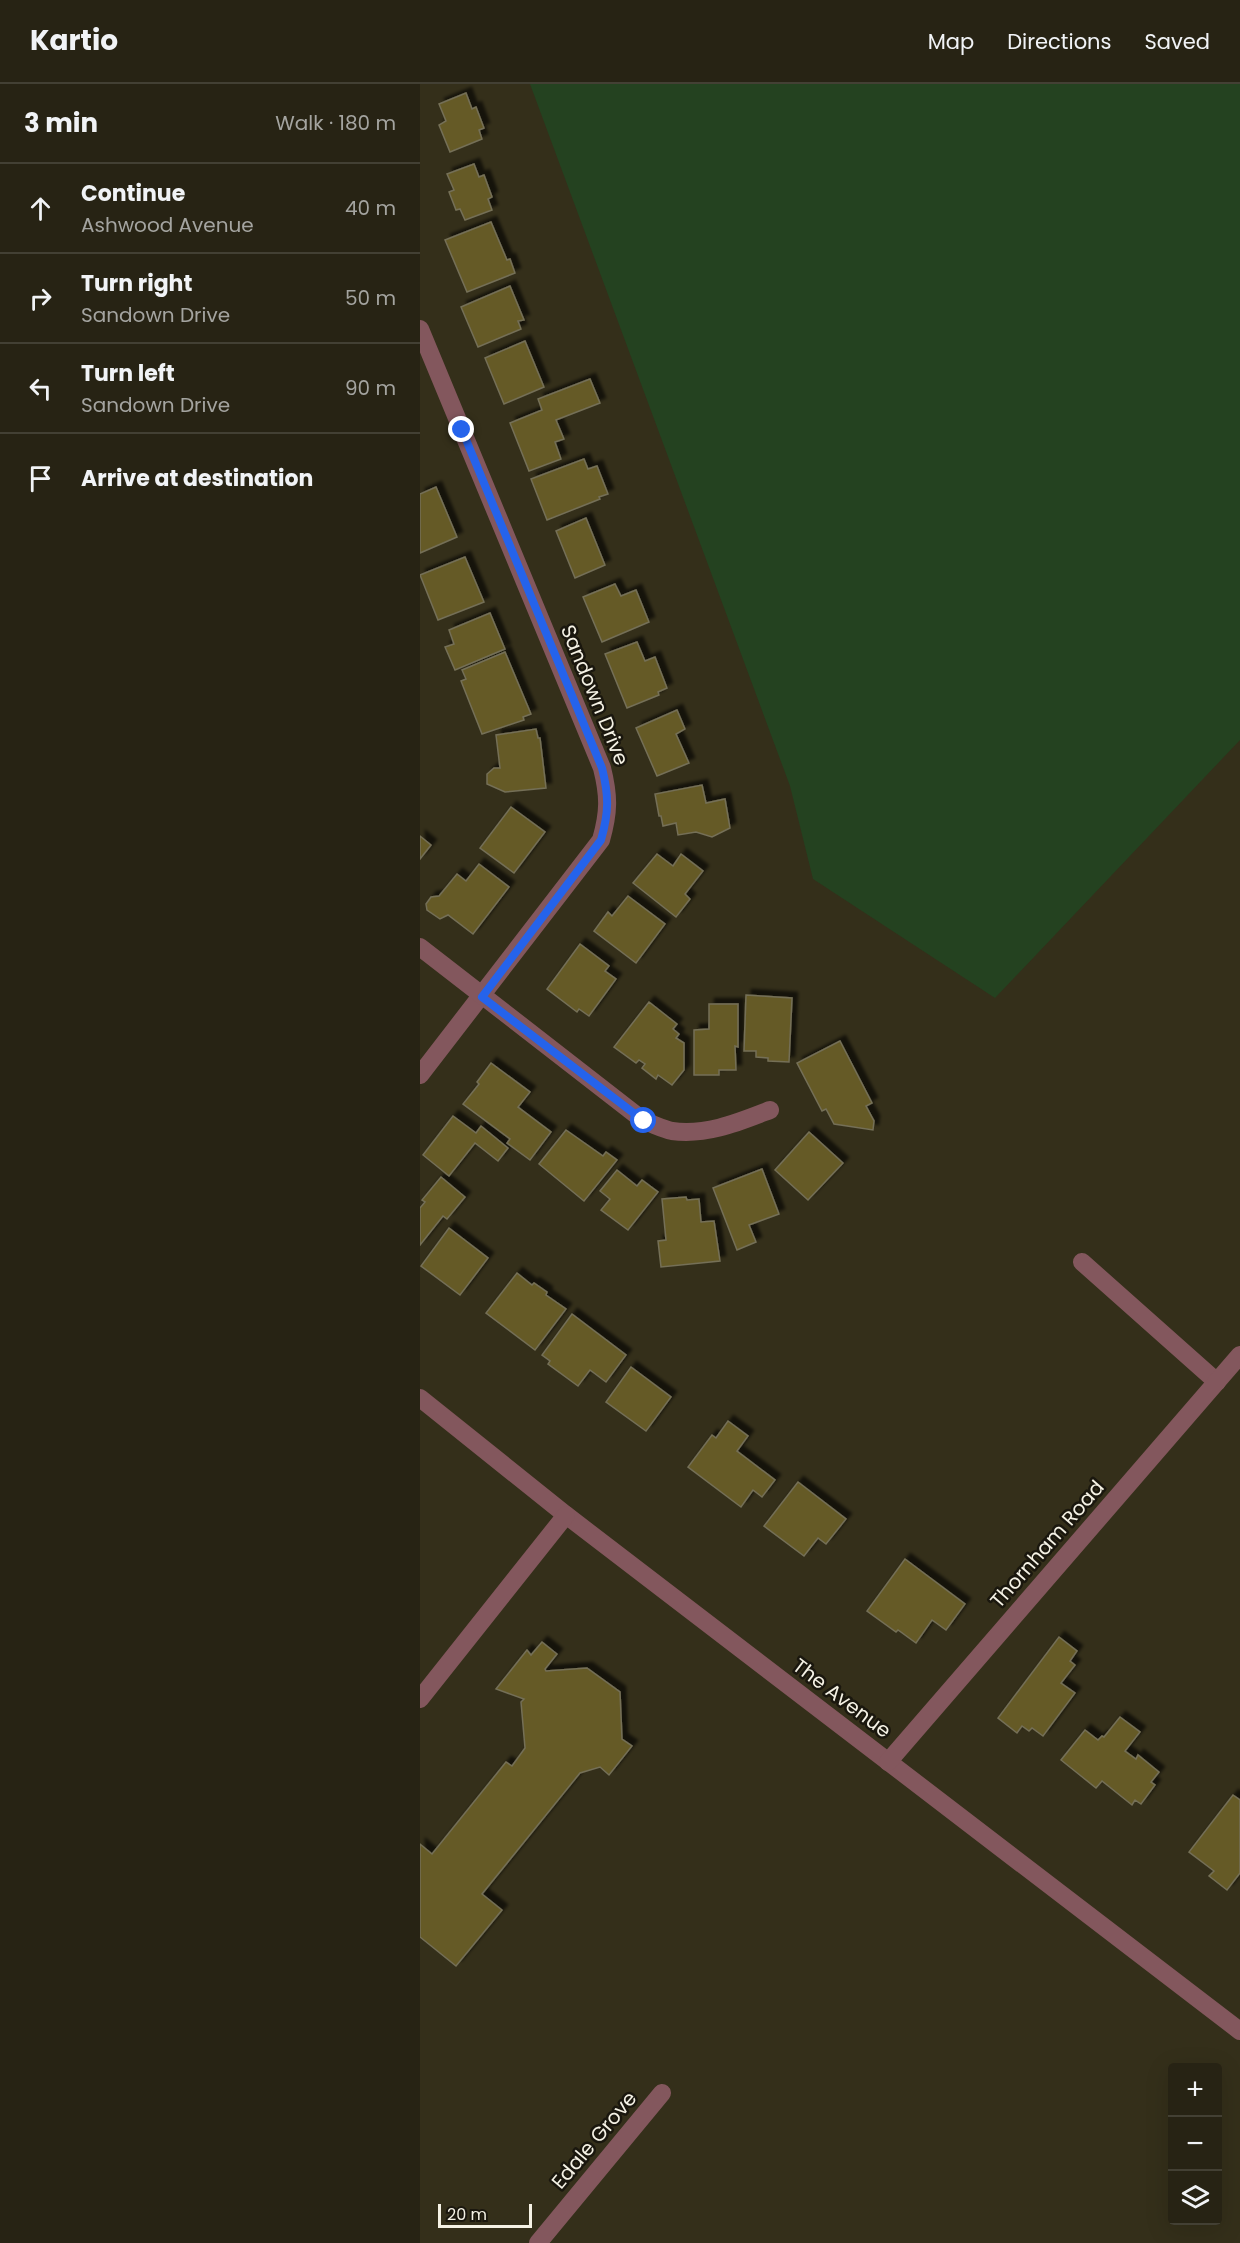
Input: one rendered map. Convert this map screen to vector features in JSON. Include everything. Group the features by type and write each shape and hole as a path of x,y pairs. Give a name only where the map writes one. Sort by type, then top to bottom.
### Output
{"street":[{"name":"Sandown Drive","path":"420,329 602,768 607,788 608,817 601,840 420,1075"},
{"path":"420,947 644,1121 671,1131 696,1131 731,1125 770,1110"},
{"path":"1082,1262 1217,1382"},
{"name":"Thornham Road","path":"888,1762 1240,1355"},
{"name":"The Avenue","path":"420,1398 567,1515 1240,2031"},
{"path":"420,1699 567,1515"},
{"name":"Edale Grove","path":"538,2243 662,2093"}],"green space":[{"path":"530,84 1240,84 1240,740 995,998 813,879 790,786"}],"building":[{"path":"466,93 472,109 476,107 484,128 479,130 482,139 450,152 439,125 446,121 439,104"},
{"path":"474,164 479,177 484,175 492,197 488,199 492,210 465,220 460,209 456,210 449,192 454,190 447,174"},
{"path":"491,222 515,273 467,292 445,240"},
{"path":"510,286 524,320 518,321 521,329 478,347 461,307"},
{"path":"525,341 544,387 504,404 485,358"},
{"path":"590,379 600,403 556,420 564,439 555,442 561,459 529,471 510,423 542,410 538,399"},
{"path":"584,459 588,469 597,466 608,494 547,520 531,479"},
{"path":"436,487 457,537 420,553 420,494"},
{"path":"586,518 605,565 575,578 556,531"},
{"path":"465,557 484,602 438,620 420,575"},
{"path":"615,584 621,596 636,590 649,622 602,642 583,597"},
{"path":"490,613 505,649 455,670 445,647 454,644 449,630"},
{"path":"637,642 645,661 655,657 667,688 658,692 659,695 627,708 605,654"},
{"path":"505,652 531,714 523,717 524,720 482,734 461,681 466,679 462,670"},
{"path":"677,710 685,729 676,734 689,763 657,776 636,728"},
{"path":"536,729 538,738 540,738 546,788 505,792 487,784 487,774 494,768 500,768 496,735"},
{"path":"702,785 706,803 725,799 730,828 712,837 696,832 678,835 676,823 663,826 655,794"},
{"path":"511,807 545,832 514,873 480,848"},
{"path":"420,836 431,845 420,859"},
{"path":"657,854 673,866 681,854 703,871 685,894 690,899 676,917 633,883"},
{"path":"479,864 509,887 473,934 448,915 440,919 427,910 426,904 431,897 439,896 457,874 466,881"},
{"path":"628,896 665,924 636,963 594,931 608,912 612,916"},
{"path":"580,944 609,966 605,971 616,979 589,1016 579,1009 577,1012 547,989"},
{"path":"746,995 792,998 789,1062 768,1061 768,1058 756,1057 756,1051 744,1051"},
{"path":"649,1002 677,1024 673,1029 679,1034 676,1038 684,1043 684,1070 672,1085 658,1075 656,1079 642,1068 645,1064 639,1060 636,1063 614,1047"},
{"path":"709,1004 738,1004 736,1070 719,1070 719,1075 694,1075 694,1030 709,1029"},
{"path":"840,1041 872,1103 866,1106 874,1121 873,1130 834,1124 826,1109 822,1111 797,1063"},
{"path":"491,1063 530,1092 518,1107 551,1132 530,1160 507,1143 510,1139 463,1104 479,1084 477,1082"},
{"path":"453,1116 476,1133 481,1126 508,1148 498,1161 475,1143 449,1176 423,1155"},
{"path":"566,1130 603,1156 606,1152 617,1160 584,1201 539,1164"},
{"path":"809,1132 843,1163 808,1200 775,1170"},
{"path":"762,1169 779,1214 749,1225 756,1242 737,1250 713,1188"},
{"path":"617,1170 637,1186 642,1180 658,1192 628,1230 601,1210 610,1199 600,1191"},
{"path":"441,1177 465,1197 447,1219 443,1216 420,1245 420,1208 425,1202 422,1200"},
{"path":"686,1197 687,1200 699,1199 701,1222 714,1221 720,1261 661,1267 658,1241 666,1240 662,1199"},
{"path":"449,1228 488,1258 460,1295 421,1266"},
{"path":"517,1273 532,1285 534,1283 547,1292 546,1295 566,1309 535,1350 486,1313"},
{"path":"572,1314 626,1355 606,1382 590,1370 578,1386 548,1364 550,1361 542,1355"},
{"path":"631,1367 671,1397 646,1431 606,1402"},
{"path":"728,1421 748,1436 737,1451 775,1480 762,1497 753,1490 741,1507 688,1467 712,1435 716,1438"},
{"path":"798,1482 846,1519 826,1544 818,1538 804,1556 764,1526"},
{"path":"905,1559 965,1604 946,1630 932,1620 916,1643 867,1611"},
{"path":"1059,1637 1077,1651 1070,1661 1075,1665 1061,1683 1075,1693 1043,1736 1032,1728 1029,1731 1022,1726 1017,1733 998,1718"},
{"path":"542,1642 557,1654 545,1669 546,1671 587,1668 620,1692 622,1739 632,1746 609,1775 600,1767 580,1773 482,1894 502,1910 456,1966 420,1937 420,1844 432,1854 506,1762 512,1766 525,1748 521,1702 524,1699 496,1689 527,1650 531,1655"},
{"path":"1120,1717 1140,1732 1125,1751 1136,1759 1138,1755 1159,1772 1151,1782 1155,1785 1141,1804 1135,1800 1132,1805 1102,1781 1096,1788 1061,1760 1085,1730 1098,1740 1104,1737"},
{"path":"1233,1795 1240,1800 1240,1873 1227,1890 1209,1876 1214,1871 1189,1852"}],"route":[{"path":"462,430 585,726 602,768 607,788 608,817 601,840 482,997 644,1121"}]}
